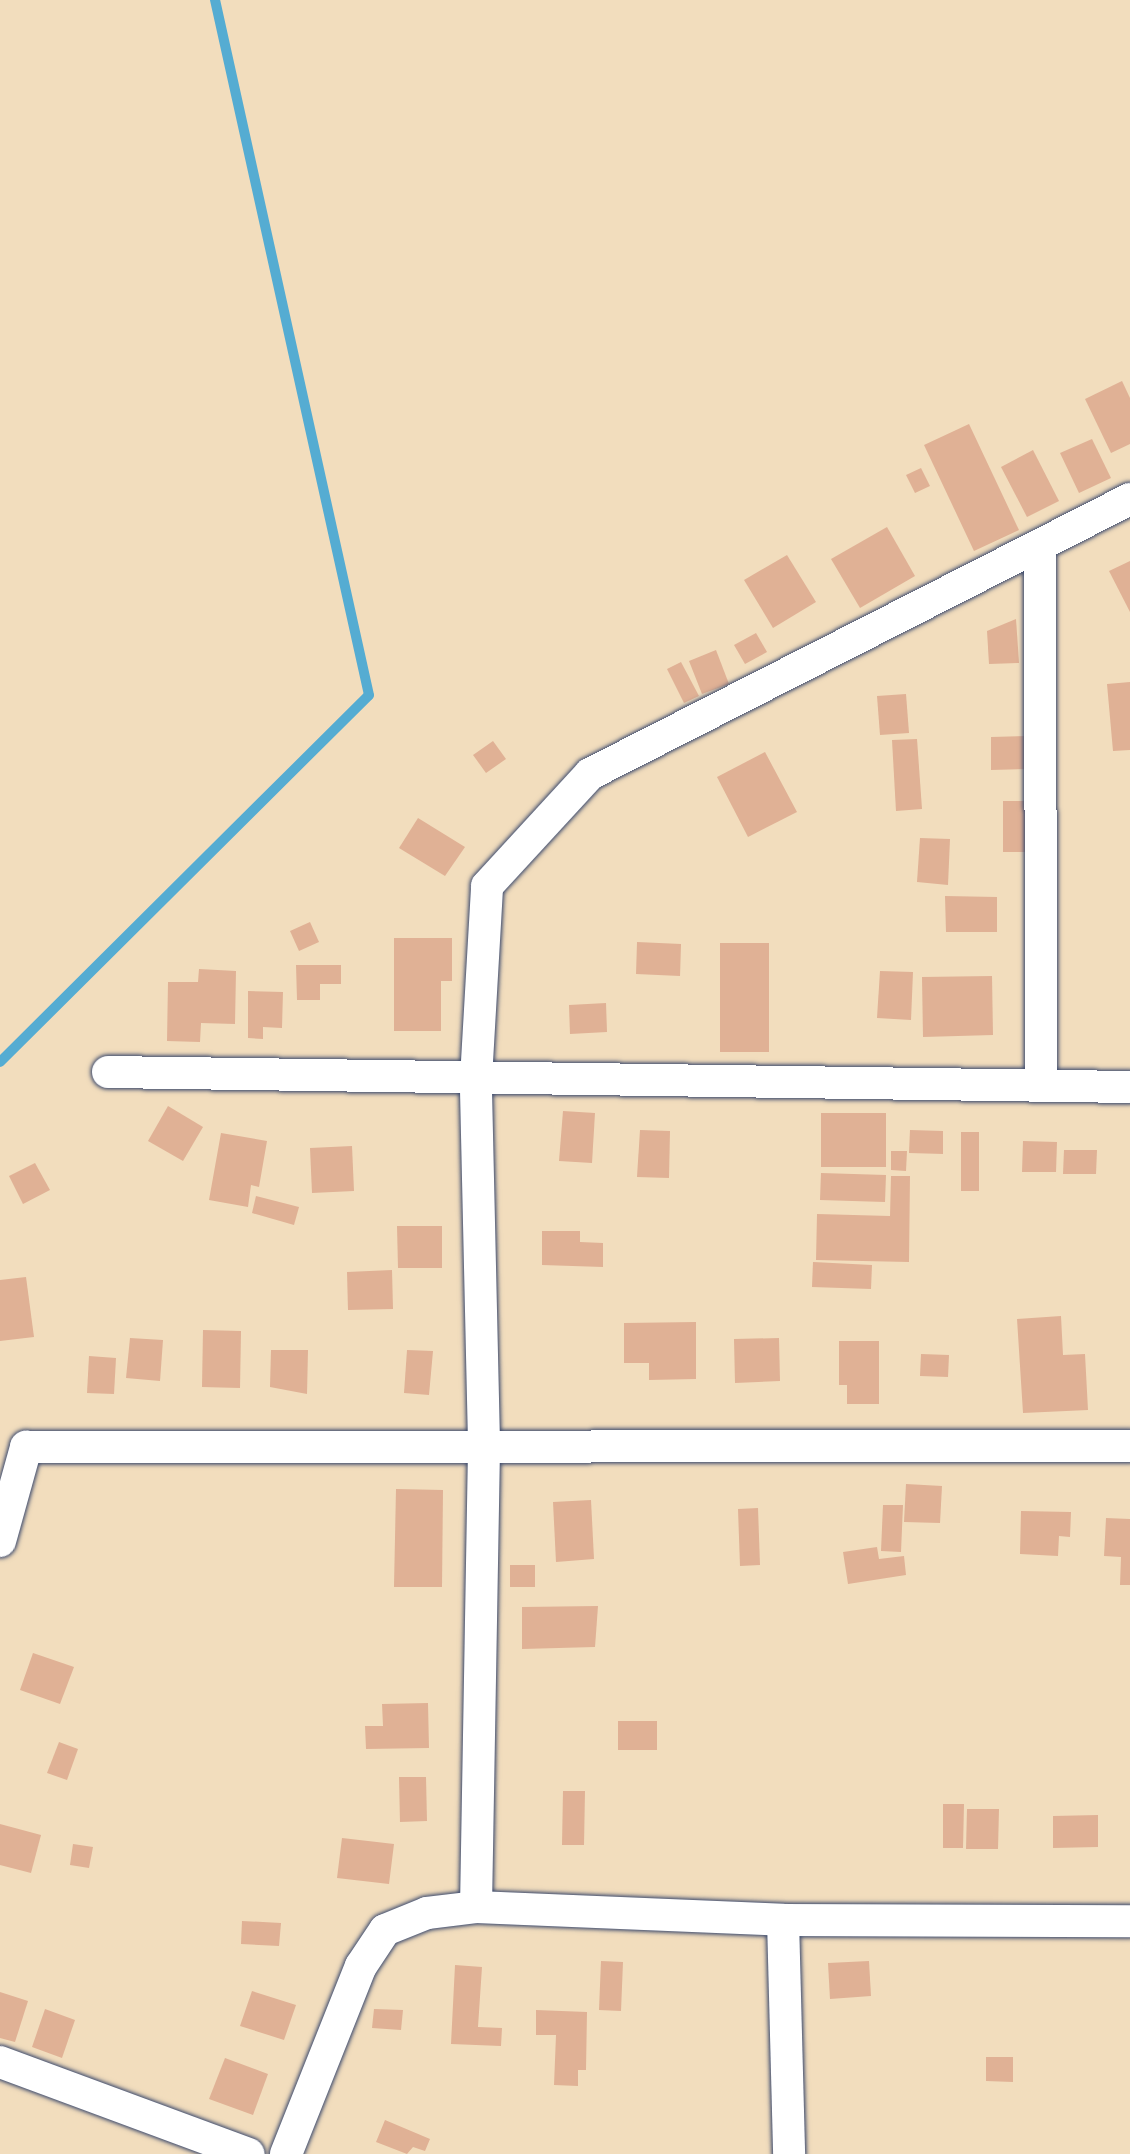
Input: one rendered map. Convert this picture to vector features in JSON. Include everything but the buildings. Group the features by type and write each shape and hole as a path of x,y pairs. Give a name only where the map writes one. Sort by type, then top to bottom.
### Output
{"street":[{"path":"476,1907 484,1443 476,1079 487,886 590,774 1130,499"},
{"path":"1040,545 1041,1086"},
{"path":"108,1072 1130,1087"},
{"path":"0,1541 26,1447 484,1443 1130,1446"},
{"path":"286,2154 361,1966 385,1930 427,1913 476,1907 783,1920 1130,1921"},
{"path":"783,1920 789,2154"},
{"path":"0,2062 249,2154"}],"waterway":[{"path":"0,1062 369,695 215,0"}]}
